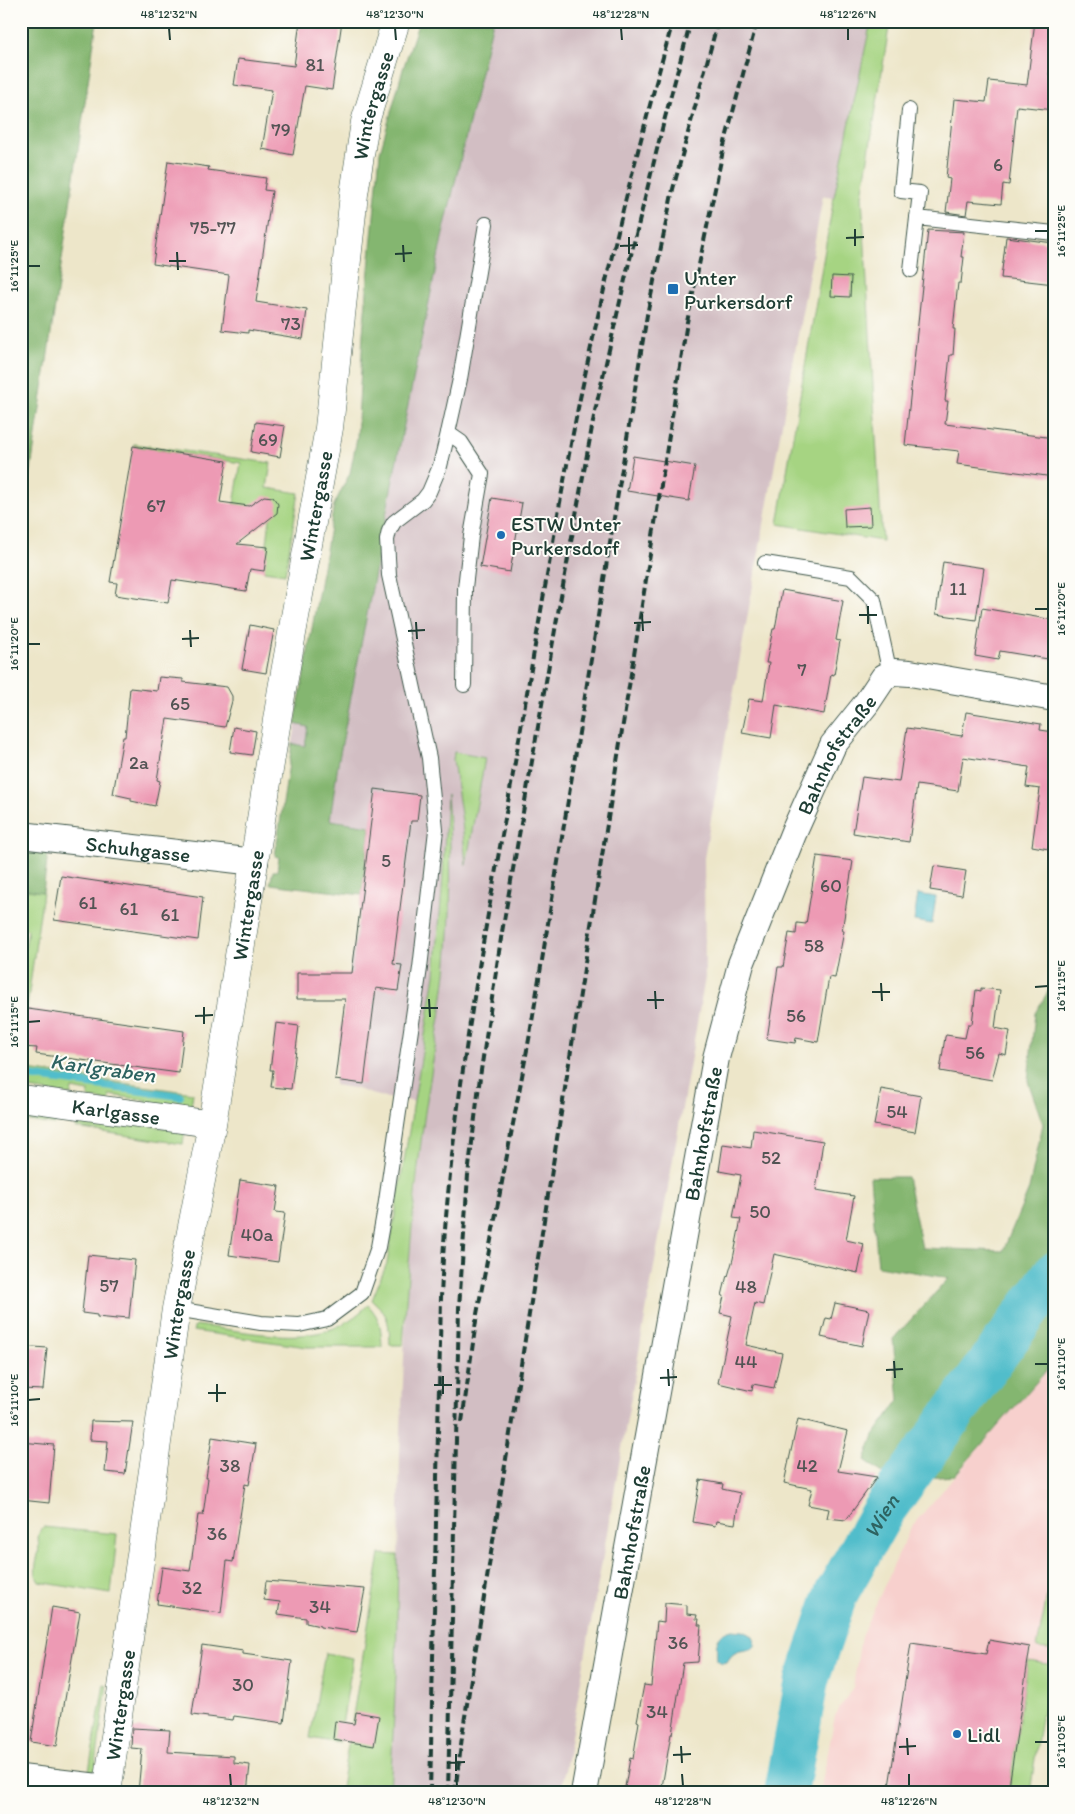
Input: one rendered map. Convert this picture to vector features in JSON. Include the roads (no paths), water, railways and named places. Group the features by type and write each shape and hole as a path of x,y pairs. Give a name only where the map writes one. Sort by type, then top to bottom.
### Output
{"street":[{"name":"Wintergasse","path":"107,1790 176,1309 212,1124 281,698 330,420 354,194 362,140 396,21"},
{"name":"Bahnhofstraße","path":"584,1793 714,1068 741,964 793,834 833,746 866,704 884,676 895,672 910,673 1054,698"},
{"name":"Schuhgasse","path":"21,836 255,862"},
{"name":"Karlgasse","path":"21,1098 212,1124"},
{"path":"21,1778 107,1790"}],"lane":[{"path":"909,110 900,191 920,193 911,270"},
{"path":"917,218 1054,233"},
{"path":"176,1309 260,1323 299,1325 327,1319 362,1293 378,1247 386,1208 420,968 436,830 429,758 389,575 387,540 394,522 423,500 429,492 440,466 460,379 486,224"},
{"path":"448,433 461,442 482,474 465,588 464,685"},
{"path":"765,563 850,577 874,600 890,674"}],"water":[{"path":"918,894 936,897 932,924 914,921"},
{"path":"727,1631 742,1631 753,1636 755,1646 751,1649 735,1653 727,1662 722,1663 717,1660 718,1640"}],"waterway":[{"name":"Karlgraben","path":"21,1075 180,1096"},
{"name":"Wien","path":"786,1793 807,1680 836,1594 883,1511 1054,1274"}],"railway":[{"path":"430,1793 441,1298 451,1165 468,1032 578,408 622,214 673,21"},
{"path":"448,1793 459,1308 468,1175 480,1077 502,932 595,411 627,271 691,21"},
{"path":"462,1422 477,1314 530,1034 647,315 673,189 718,21"},
{"path":"455,1793 463,1729 687,322 724,146 757,21"}],"place":[{"name":"Unter Purkersdorf","path":"673,289"},
{"name":"ESTW Unter Purkersdorf","path":"501,535"},
{"name":"Lidl","path":"957,1734"}]}
